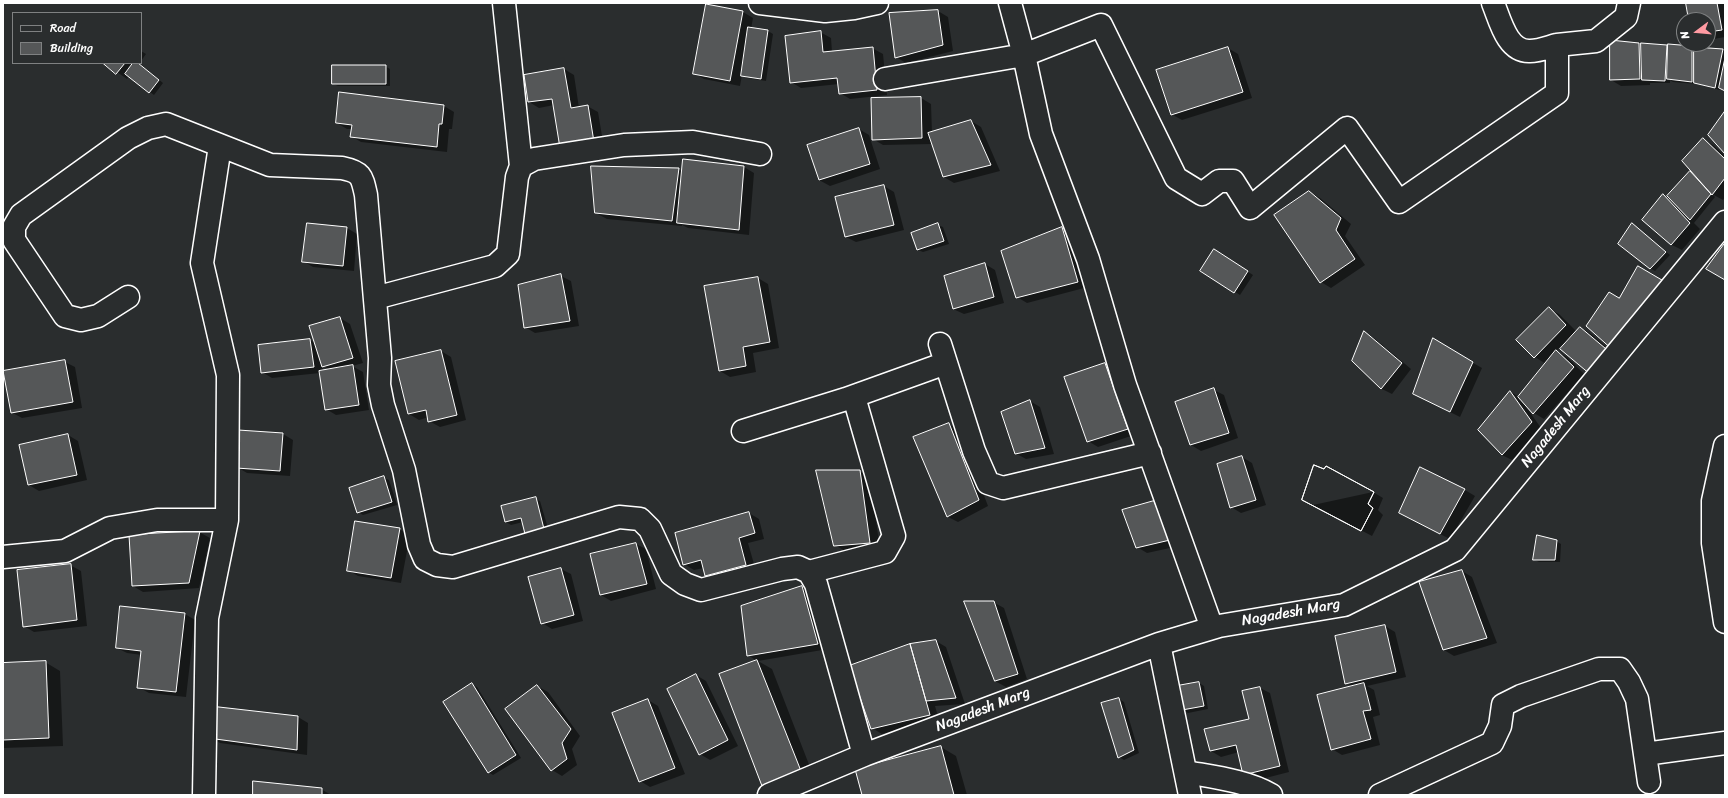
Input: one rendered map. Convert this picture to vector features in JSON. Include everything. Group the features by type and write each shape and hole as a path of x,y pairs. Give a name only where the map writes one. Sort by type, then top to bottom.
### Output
{"street":[{"path":"375,298 495,266 508,254 517,177 521,166 504,3"},
{"path":"760,3 825,11 854,8 877,3"},
{"path":"1010,3 1024,55 1041,134 1088,259 1125,385 1212,628"},
{"path":"1492,3 1508,40 1518,48 1529,51 1557,45 1596,41 1626,17 1629,3"},
{"path":"885,79 1024,55 1101,25 1176,178 1202,194 1219,181 1233,181 1250,208 1347,128 1398,202 1557,93 1557,45"},
{"path":"128,297 98,316 81,320 65,316 14,240 14,227 21,215 128,138 148,128 166,124 270,165 342,168 353,171 362,177 366,196 380,358 379,385 383,405 404,470 418,545 425,560 437,565 453,567 619,517 640,518 650,529 671,574 685,584 701,590 782,569 798,567 809,572 816,584 864,755"},
{"path":"521,166 534,159 624,145 693,142 760,154"},
{"path":"204,795 207,618 227,520 228,375 202,263 220,146"},
{"name":"Nagadesh Marg","path":"769,795 864,755 1159,644 1212,628 1344,605 1455,550 1725,222"},
{"path":"743,431 854,397 943,353 974,452 988,483 1003,488 1150,453"},
{"path":"809,572 885,552 894,536 854,397"},
{"path":"1725,446 1713,501 1713,543 1725,622"},
{"path":"3,557 65,551 110,528 157,520 227,520"},
{"path":"1159,644 1190,795"},
{"path":"1380,795 1492,743 1500,726 1503,705 1521,696 1599,669 1620,669 1629,682 1637,699 1649,782"},
{"path":"1645,754 1725,743"},
{"path":"1186,772 1223,779 1264,791 1271,795"}],"building":[{"path":"1686,3 1717,3 1722,30 1716,31 1716,12 1688,12"},
{"path":"706,4 743,11 730,81 693,74"},
{"path":"938,10 943,45 895,58 889,13"},
{"path":"748,27 768,30 761,79 741,76"},
{"path":"821,31 823,52 873,47 877,90 839,94 837,78 790,83 785,36"},
{"path":"1610,40 1639,43 1640,79 1610,80"},
{"path":"1641,43 1667,45 1665,81 1642,80"},
{"path":"1668,44 1676,45 1676,52 1692,52 1692,82 1667,79"},
{"path":"1228,47 1243,92 1171,115 1156,70"},
{"path":"1716,49 1723,49 1715,88 1694,83 1694,52 1716,52"},
{"path":"1725,58 1725,91 1719,88"},
{"path":"104,64 124,64 116,74"},
{"path":"132,64 139,64 159,80 149,93 125,74"},
{"path":"332,65 386,65 386,84 332,84"},
{"path":"564,68 571,108 588,105 594,142 560,148 552,99 528,102 524,75"},
{"path":"339,92 444,105 442,124 439,124 437,147 350,137 352,125 336,123"},
{"path":"921,97 922,138 872,140 871,98"},
{"path":"1725,111 1725,154 1708,135"},
{"path":"971,120 991,165 943,177 928,133"},
{"path":"859,128 870,164 819,180 807,145"},
{"path":"1703,138 1725,159 1725,178 1712,195 1682,161"},
{"path":"683,159 744,166 739,230 677,223"},
{"path":"591,166 679,168 672,221 595,213"},
{"path":"1690,171 1711,194 1690,220 1667,196"},
{"path":"884,185 894,225 845,237 835,197"},
{"path":"1309,191 1341,218 1336,230 1355,259 1320,283 1274,215"},
{"path":"1663,194 1690,223 1671,245 1642,220"},
{"path":"307,223 347,227 343,266 302,262"},
{"path":"938,223 944,241 917,250 911,233"},
{"path":"1632,223 1666,252 1650,269 1618,244"},
{"path":"1062,227 1078,282 1016,298 1001,251"},
{"path":"1725,243 1725,280 1706,269"},
{"path":"1214,249 1248,271 1234,293 1200,271"},
{"path":"985,263 994,297 953,309 944,276"},
{"path":"1638,266 1667,283 1614,351 1586,326 1609,292 1619,298"},
{"path":"561,274 570,321 524,328 518,285"},
{"path":"758,277 770,342 743,347 746,366 719,371 704,286"},
{"path":"1549,307 1566,325 1534,358 1516,340"},
{"path":"340,317 353,358 322,367 309,326"},
{"path":"1580,327 1612,354 1591,375 1560,349"},
{"path":"1364,331 1402,363 1381,389 1352,361"},
{"path":"1433,338 1473,362 1450,412 1413,394"},
{"path":"310,339 314,367 261,373 258,345"},
{"path":"441,350 457,415 428,422 426,410 408,414 395,361"},
{"path":"1556,350 1574,367 1533,414 1518,397"},
{"path":"65,360 73,402 11,413 3,371"},
{"path":"1105,363 1128,429 1087,442 1064,377"},
{"path":"353,365 359,405 325,410 319,371"},
{"path":"1214,388 1229,433 1190,445 1175,402"},
{"path":"1510,391 1532,422 1502,455 1478,430"},
{"path":"1030,400 1045,448 1015,454 1001,412"},
{"path":"949,423 979,500 947,517 913,437"},
{"path":"238,430 283,433 280,471 236,468"},
{"path":"68,434 77,475 28,485 19,445"},
{"path":"1242,456 1256,500 1230,508 1217,464"},
{"path":"1314,465 1324,469 1326,466 1374,492 1368,504 1373,508 1361,531 1302,500"},
{"path":"1314,465 1324,469 1326,466 1374,492 1368,504 1373,508 1361,531 1302,500"},
{"path":"1420,467 1465,489 1440,534 1399,513"},
{"path":"816,470 860,470 870,543 834,546"},
{"path":"384,476 392,502 357,513 349,488"},
{"path":"536,497 545,533 526,538 521,518 505,522 501,506"},
{"path":"1154,501 1170,540 1136,548 1122,510"},
{"path":"749,512 755,533 739,538 746,565 705,576 701,560 683,565 675,533"},
{"path":"355,521 400,528 391,578 347,571"},
{"path":"200,531 189,583 132,586 129,535"},
{"path":"1537,535 1557,540 1555,560 1533,560"},
{"path":"636,543 647,584 600,595 590,554"},
{"path":"71,564 77,620 23,627 17,570"},
{"path":"561,568 574,615 541,624 528,577"},
{"path":"1462,570 1487,638 1443,650 1419,582"},
{"path":"802,586 818,644 747,656 741,606"},
{"path":"964,601 994,601 1018,674 995,681"},
{"path":"120,606 185,613 176,692 137,688 141,651 116,648"},
{"path":"1385,625 1396,672 1345,684 1335,636"},
{"path":"936,640 956,698 926,701 910,644"},
{"path":"910,644 930,715 871,729 849,666"},
{"path":"757,660 801,771 762,786 719,674"},
{"path":"46,661 49,738 3,740 3,663"},
{"path":"696,674 728,740 699,755 667,689"},
{"path":"1199,682 1204,706 1182,710 1177,686"},
{"path":"472,683 516,755 488,773 443,702"},
{"path":"1364,683 1371,710 1363,711 1371,739 1331,750 1317,695"},
{"path":"537,685 571,729 562,743 567,759 551,771 505,709"},
{"path":"1260,687 1280,766 1243,775 1236,745 1210,751 1204,729 1249,719 1242,691"},
{"path":"1119,698 1134,750 1118,758 1101,703"},
{"path":"648,699 675,768 639,782 612,713"},
{"path":"210,706 298,716 297,750 208,738"},
{"path":"941,746 954,795 862,795 855,769"},
{"path":"253,781 322,788 322,795 253,795"}]}
